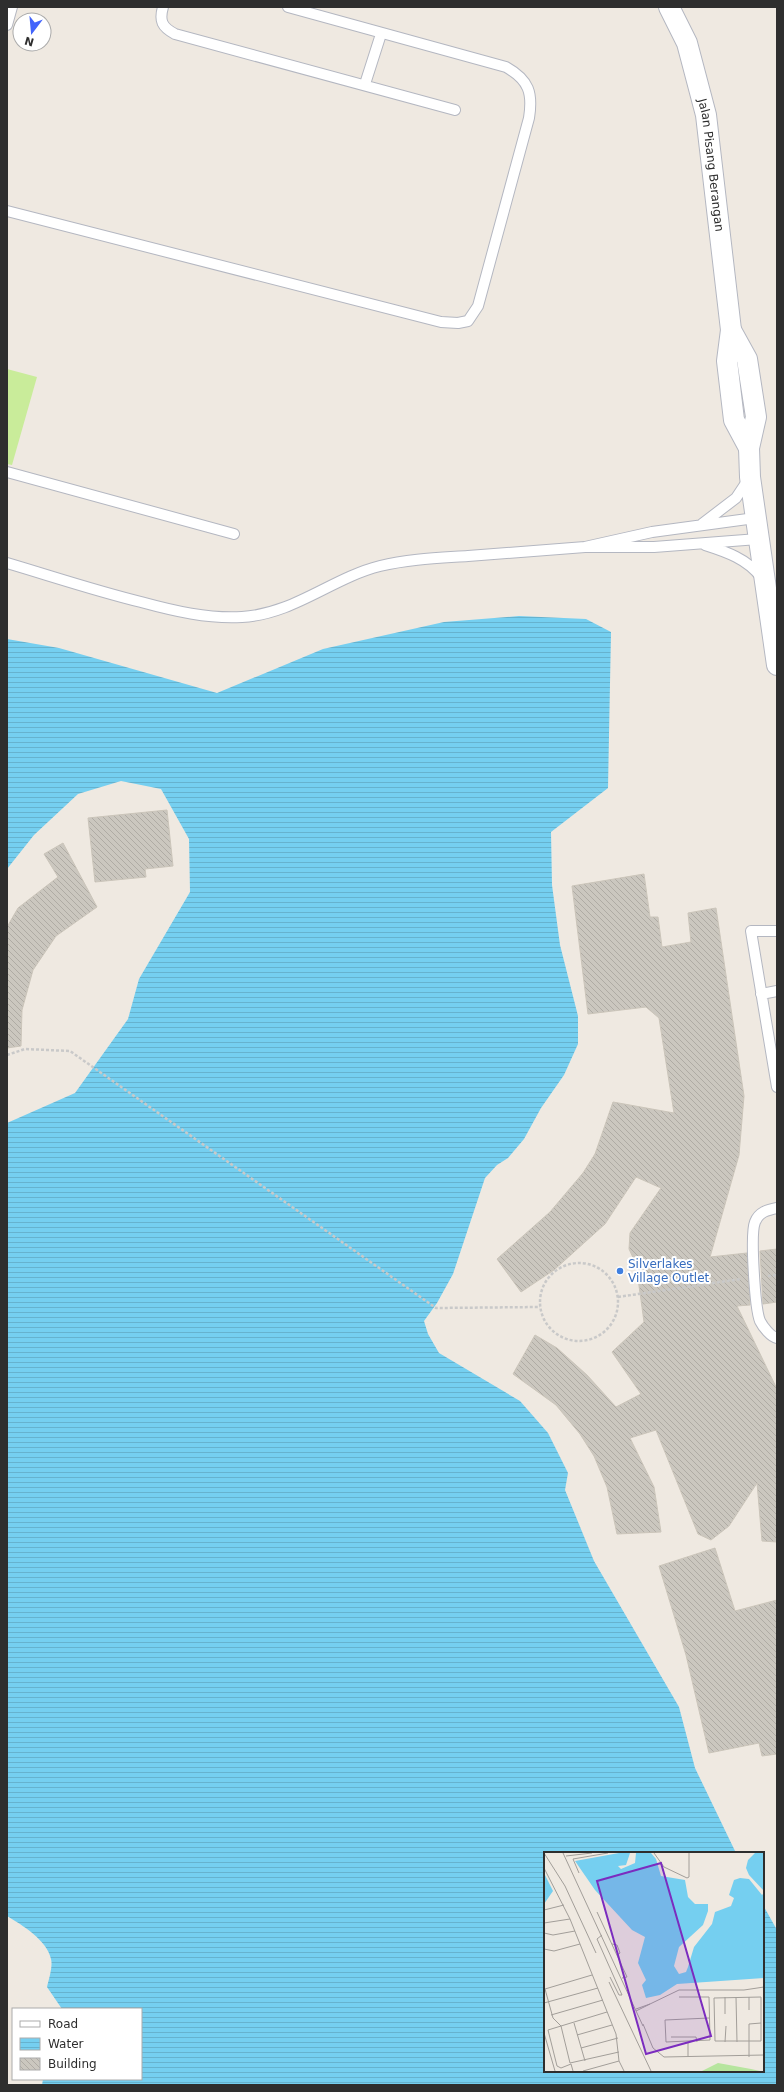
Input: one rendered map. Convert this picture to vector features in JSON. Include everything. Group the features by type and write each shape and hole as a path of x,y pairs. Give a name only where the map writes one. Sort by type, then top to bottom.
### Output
{"street":[{"name":"Jalan Pisang Berangan","path":"669,7 687,43 706,115 731,330 726,361 734,420 749,448"},
{"name":"Jalan Pisang Berangan","path":"731,330 747,359 756,417 749,448 750,477 777,665"},
{"path":"726,361 747,359"},
{"path":"734,420 756,417"}],"lane":[{"path":"7,24 12,7"},
{"path":"163,7 160,16 161,23 166,29 175,34 365,84 455,110"},
{"path":"7,211 442,322 458,323 468,321 478,306 529,118 530,94 526,84 520,75 506,67 381,34 288,7"},
{"path":"365,84 381,34"},
{"path":"7,472 234,534"},
{"path":"701,525 736,498 750,477"},
{"path":"585,546 681,527 755,518"},
{"path":"681,527 684,545"},
{"path":"7,563 163,608 208,616 242,617 272,613 289,607 363,571 381,566 427,559 585,546 654,547 758,539"},
{"path":"700,544 742,559 755,569 765,584"},
{"path":"777,931 751,931 777,1087"},
{"path":"762,994 777,991"},
{"path":"777,1208 764,1210 755,1221 752,1233 754,1277 760,1320 773,1337 777,1338"}],"path":[{"path":"7,1055 25,1049 70,1051 436,1308 540,1307"},
{"path":"573,1264 586,1264 597,1268 607,1275 614,1285 618,1297 615,1317 603,1333 591,1339 578,1341 564,1338 553,1331 544,1320 540,1307 540,1295 544,1284 552,1274 562,1267 573,1264"},
{"path":"618,1297 777,1275"}],"green space":[{"path":"7,369 37,377 12,465 7,464"}],"water":[{"path":"519,616 586,619 611,632 608,788 551,832 552,885 560,945 578,1016 578,1044 564,1075 541,1108 524,1139 508,1158 497,1165 485,1178 453,1274 437,1303 424,1321 428,1334 439,1353 520,1401 548,1433 568,1473 565,1490 594,1561 679,1707 695,1768 736,1852 544,1852 544,2072 764,2072 764,1907 777,1930 777,2085 42,2085 43,2080 142,2080 142,2008 61,2008 47,1987 52,1965 49,1952 39,1939 7,1916 7,1123 75,1093 128,1019 139,979 190,892 189,839 161,789 121,781 78,794 34,835 7,869 7,639 59,648 217,693 323,649 444,622"}],"building":[{"path":"167,810 173,866 145,869 146,877 95,882 88,818"},
{"path":"63,843 97,907 56,936 33,970 22,1010 21,1046 7,1048 7,927 18,908 58,877 44,854"},
{"path":"644,874 650,917 658,917 662,947 691,942 688,913 716,908 744,1096 739,1155 710,1257 747,1253 750,1305 737,1306 777,1389 777,1542 762,1541 757,1483 729,1526 711,1540 698,1534 656,1430 630,1438 654,1487 661,1532 617,1534 607,1487 594,1456 580,1434 556,1405 513,1374 535,1335 557,1348 587,1375 616,1407 641,1394 612,1352 644,1322 636,1264 629,1249 630,1233 661,1188 636,1177 605,1224 554,1270 521,1292 497,1259 550,1212 583,1173 595,1154 613,1102 674,1113 659,1018 646,1007 588,1014 572,886"},
{"path":"777,1249 777,1302 763,1304 760,1251"},
{"path":"715,1548 735,1611 777,1600 777,1754 762,1756 759,1743 709,1753 686,1655 659,1566"}],"place":[{"name":"Silverlakes Village Outlet","path":"620,1271"}]}
